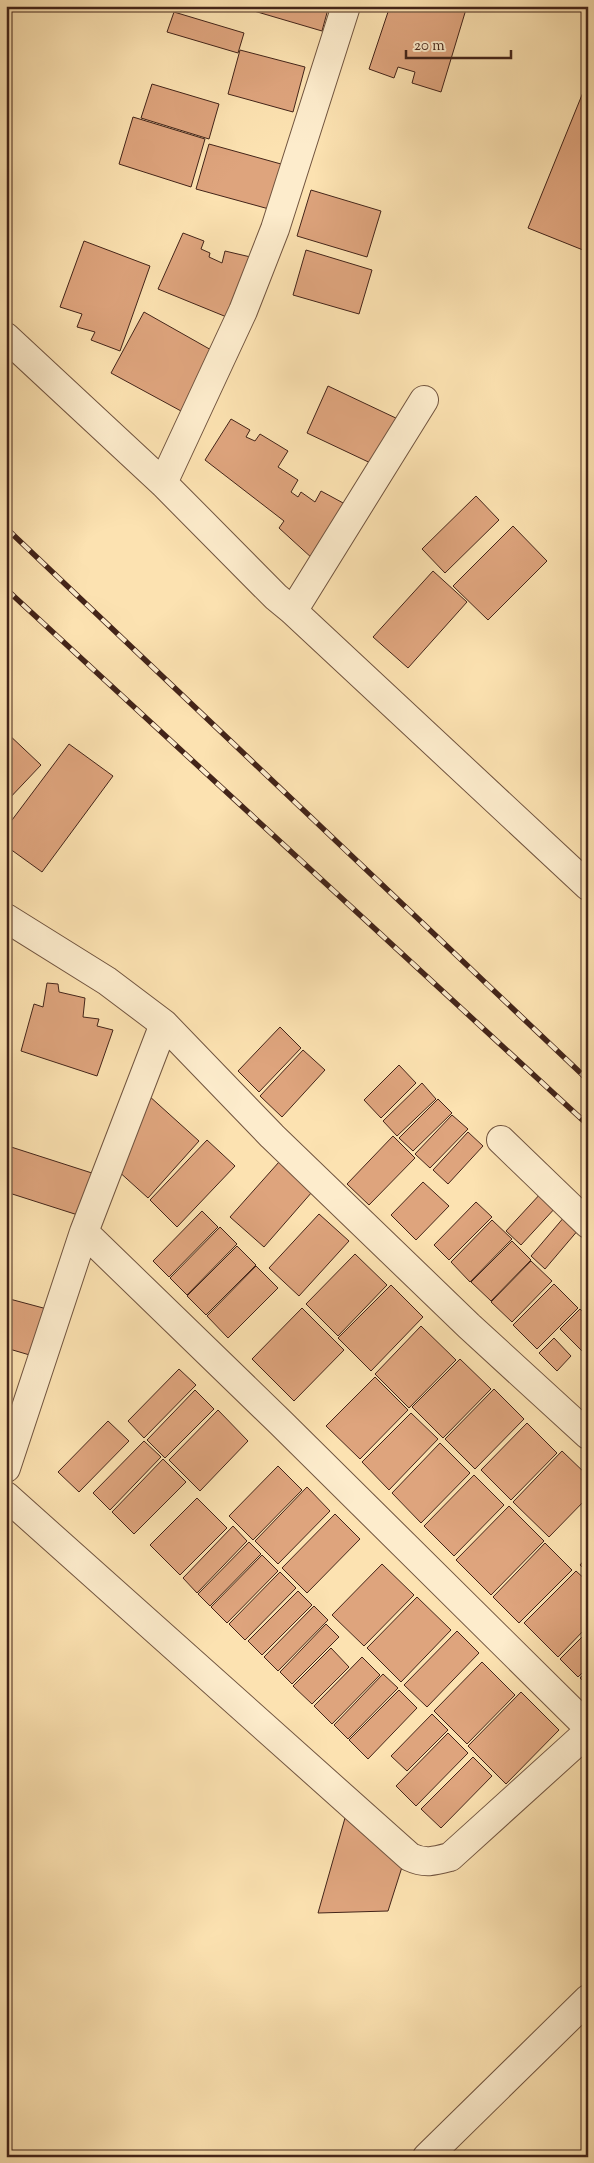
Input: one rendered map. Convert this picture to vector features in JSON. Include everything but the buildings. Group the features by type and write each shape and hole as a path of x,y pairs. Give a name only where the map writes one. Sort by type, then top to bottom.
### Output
{"street":[{"path":"163,483 243,311 275,229 346,6"},
{"path":"6,337 163,483 276,597 294,611 588,886"},
{"path":"294,611 424,400"},
{"path":"6,918 107,981 164,1024 286,1149 469,1326 588,1435"},
{"path":"6,1468 84,1232 164,1024"},
{"path":"501,1140 588,1224"},
{"path":"84,1232 281,1423 588,1727"},
{"path":"6,1496 410,1857 419,1862 430,1862 450,1857 588,1732"},
{"path":"427,2157 588,1998"}],"railway":[{"path":"6,528 588,1080"},
{"path":"6,589 588,1125"}]}
